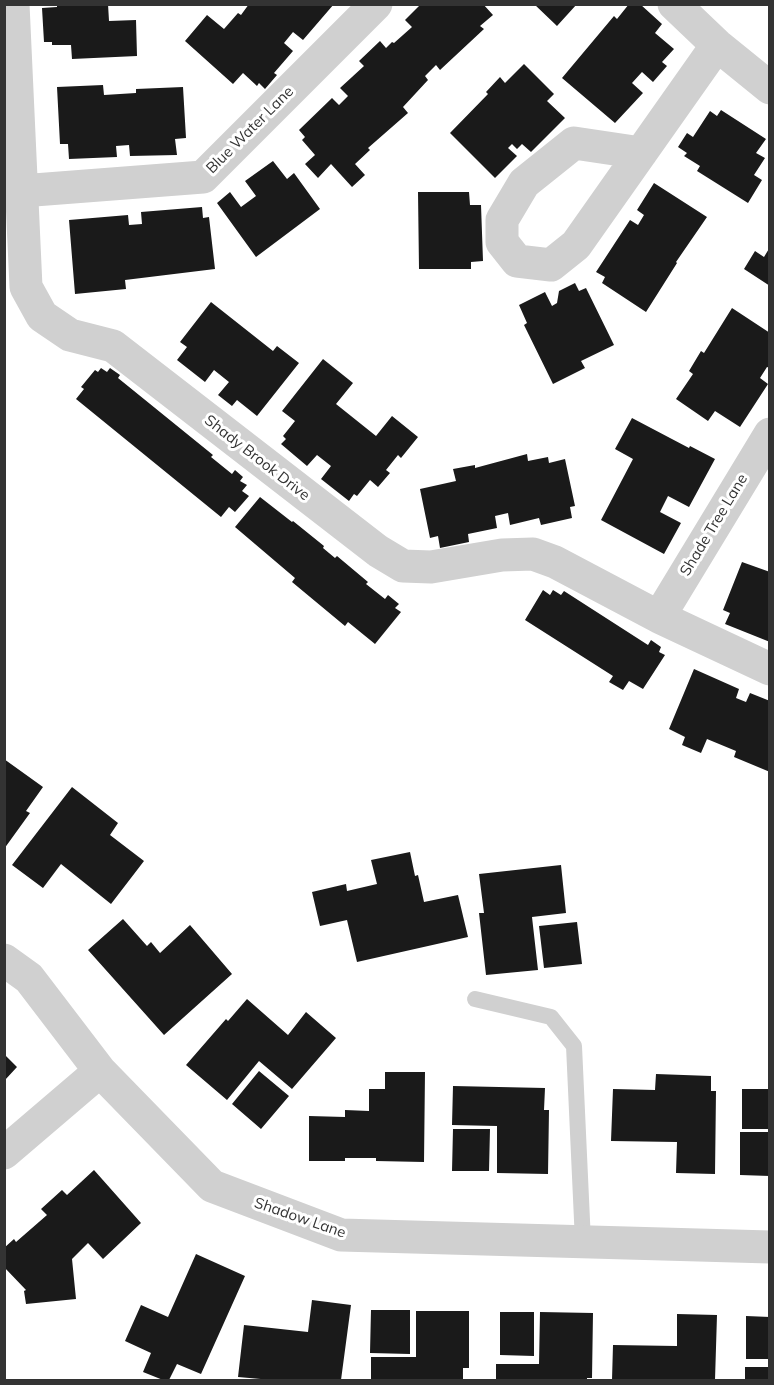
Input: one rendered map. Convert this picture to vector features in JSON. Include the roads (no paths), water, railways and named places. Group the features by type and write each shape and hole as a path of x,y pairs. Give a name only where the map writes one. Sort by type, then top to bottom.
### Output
{"street":[{"name":"Shady Brook Drive","path":"13,4 26,287 42,316 70,335 113,346 378,551 403,566 431,567 502,555 533,554 555,562 659,617 770,669"},
{"name":"Blue Water Lane","path":"21,191 203,177 376,4"},
{"path":"674,4 717,45 770,88"},
{"path":"641,153 717,45"},
{"name":"Shade Tree Lane","path":"659,617 770,434"},
{"name":"Shadow Lane","path":"4,960 29,978 100,1071 212,1186 341,1235 770,1247"},
{"path":"4,1153 100,1071"}],"lane":[{"path":"475,999 551,1017 574,1046 583,1242"}]}
